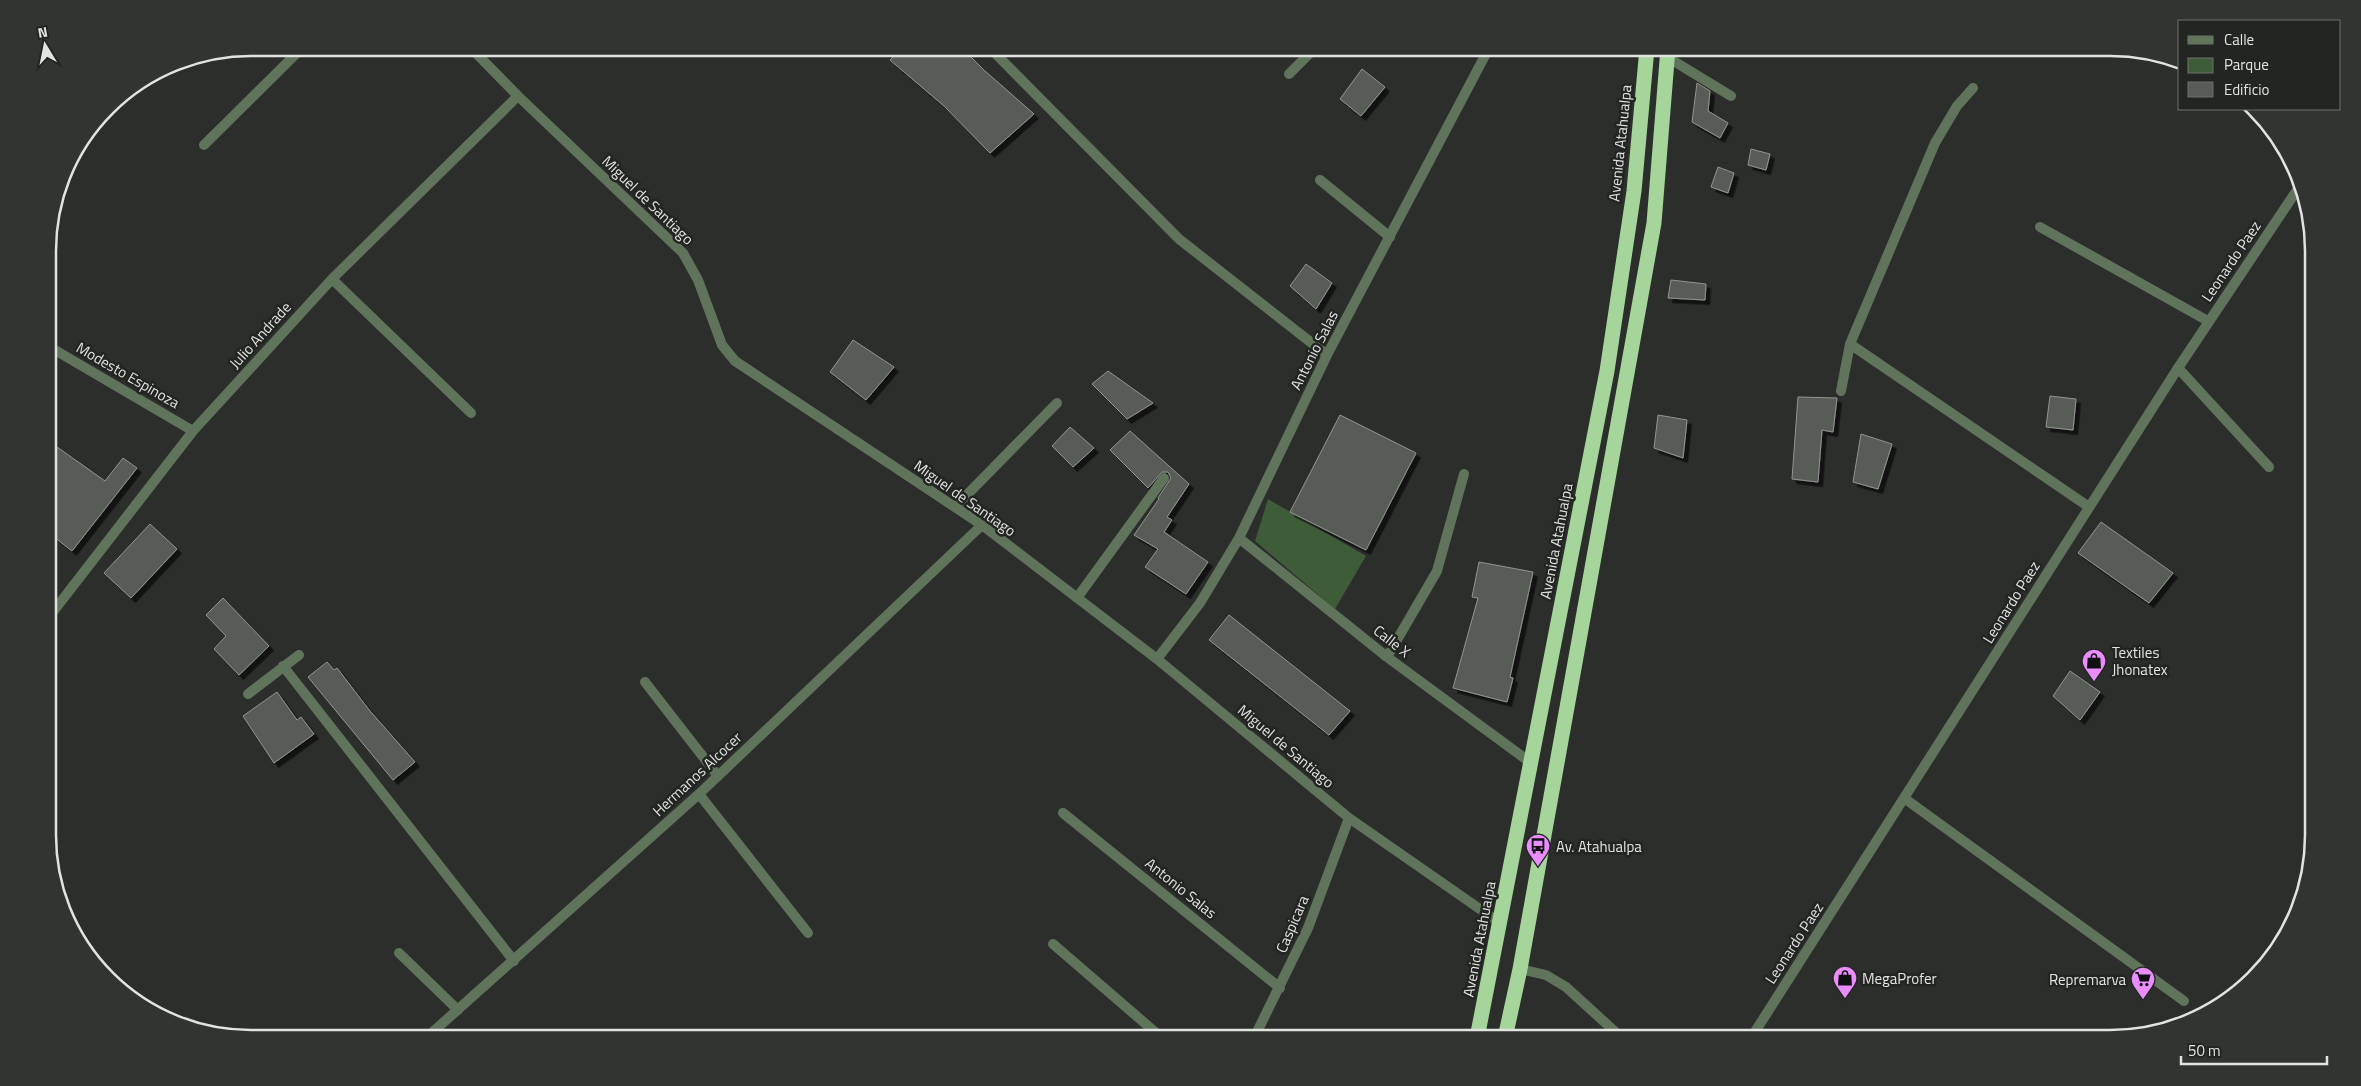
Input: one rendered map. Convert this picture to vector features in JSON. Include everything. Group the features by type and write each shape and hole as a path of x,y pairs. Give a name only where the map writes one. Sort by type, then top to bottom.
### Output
{"highway":[{"name":"Avenida Atahualpa","path":"1479,1030 1607,371 1634,191 1646,56"},
{"path":"1507,1030 1520,969 1654,222 1668,56"}],"street":[{"path":"204,145 294,56"},
{"name":"Miguel de Santiago","path":"480,56 518,96 683,253 698,280 722,345 735,361 982,525 1157,659 1349,818 1500,923"},
{"path":"998,56 1179,239 1327,355"},
{"path":"1289,74 1307,56"},
{"name":"Antonio Salas","path":"1157,659 1200,603 1239,538 1327,355 1483,56"},
{"path":"1674,56 1731,96"},
{"path":"1841,391 1850,344 1935,143 1957,106 1973,88"},
{"name":"Julio Andrade","path":"56,608 193,430 332,279 518,96"},
{"path":"1320,180 1390,236"},
{"name":"Leonardo Paez","path":"1756,1030 2208,321 2295,192"},
{"path":"2040,227 2208,321"},
{"path":"332,279 471,413"},
{"path":"1850,344 2089,508"},
{"name":"Modesto Espinoza","path":"56,351 193,430"},
{"path":"2178,368 2269,467"},
{"path":"955,507 1057,404"},
{"path":"1387,657 1437,571 1464,474"},
{"path":"1077,598 1164,478"},
{"name":"Hermanos Alcocer","path":"435,1030 699,794 982,525"},
{"name":"Calle X","path":"1239,538 1387,657 1531,763"},
{"path":"248,694 299,655"},
{"path":"283,666 514,961"},
{"path":"645,682 718,776"},
{"path":"699,794 808,934"},
{"path":"1904,798 2184,1001"},
{"name":"Antonio Salas","path":"1063,813 1280,988"},
{"name":"Caspicara","path":"1258,1030 1308,928 1349,818"},
{"path":"1054,944 1153,1030"},
{"path":"399,953 458,1010"},
{"path":"1520,969 1546,975 1566,987 1613,1030"}],"green space":[{"path":"1268,499 1366,556 1335,609 1255,541"}],"building":[{"path":"894,56 970,56 1034,114 990,153 944,106 890,60"},
{"path":"1362,69 1385,87 1361,116 1340,99"},
{"path":"1697,83 1710,91 1708,111 1728,123 1720,138 1692,122"},
{"path":"1751,149 1770,154 1766,170 1748,165"},
{"path":"1718,167 1734,173 1728,193 1711,187"},
{"path":"1306,264 1332,283 1316,309 1290,286"},
{"path":"1671,280 1706,284 1705,300 1668,298"},
{"path":"853,340 894,367 866,400 830,372"},
{"path":"1108,371 1153,403 1127,419 1092,384"},
{"path":"2050,396 2076,399 2073,430 2046,427"},
{"path":"1798,397 1837,398 1833,432 1822,430 1818,482 1792,479"},
{"path":"1340,415 1416,453 1366,550 1290,512"},
{"path":"1658,415 1687,420 1683,458 1654,448"},
{"path":"1070,427 1094,448 1073,467 1052,446"},
{"path":"1130,431 1189,484 1167,517 1172,520 1164,532 1208,562 1186,594 1145,567 1158,549 1134,535 1171,478 1168,472 1162,472 1148,488 1110,450"},
{"path":"1861,434 1892,444 1878,489 1853,482"},
{"path":"57,447 105,481 123,458 137,468 72,551 56,538"},
{"path":"2101,522 2173,573 2149,603 2078,553"},
{"path":"150,524 177,549 131,598 104,573"},
{"path":"1479,562 1533,572 1510,677 1513,678 1507,702 1453,688 1478,598 1472,597"},
{"path":"223,598 269,646 239,675 214,649 226,636 206,615"},
{"path":"1229,615 1350,711 1329,735 1209,640"},
{"path":"327,662 334,670 337,668 370,711 415,762 393,780 308,677"},
{"path":"2070,671 2100,692 2080,720 2053,696"},
{"path":"277,692 297,720 301,717 314,734 274,763 243,716"}],"place":[{"name":"Textiles Jhonatex","path":"2094,682"},
{"name":"Av. Atahualpa","path":"1538,867"},
{"name":"MegaProfer","path":"1845,999"},
{"name":"Repremarva","path":"2143,1000"}]}
